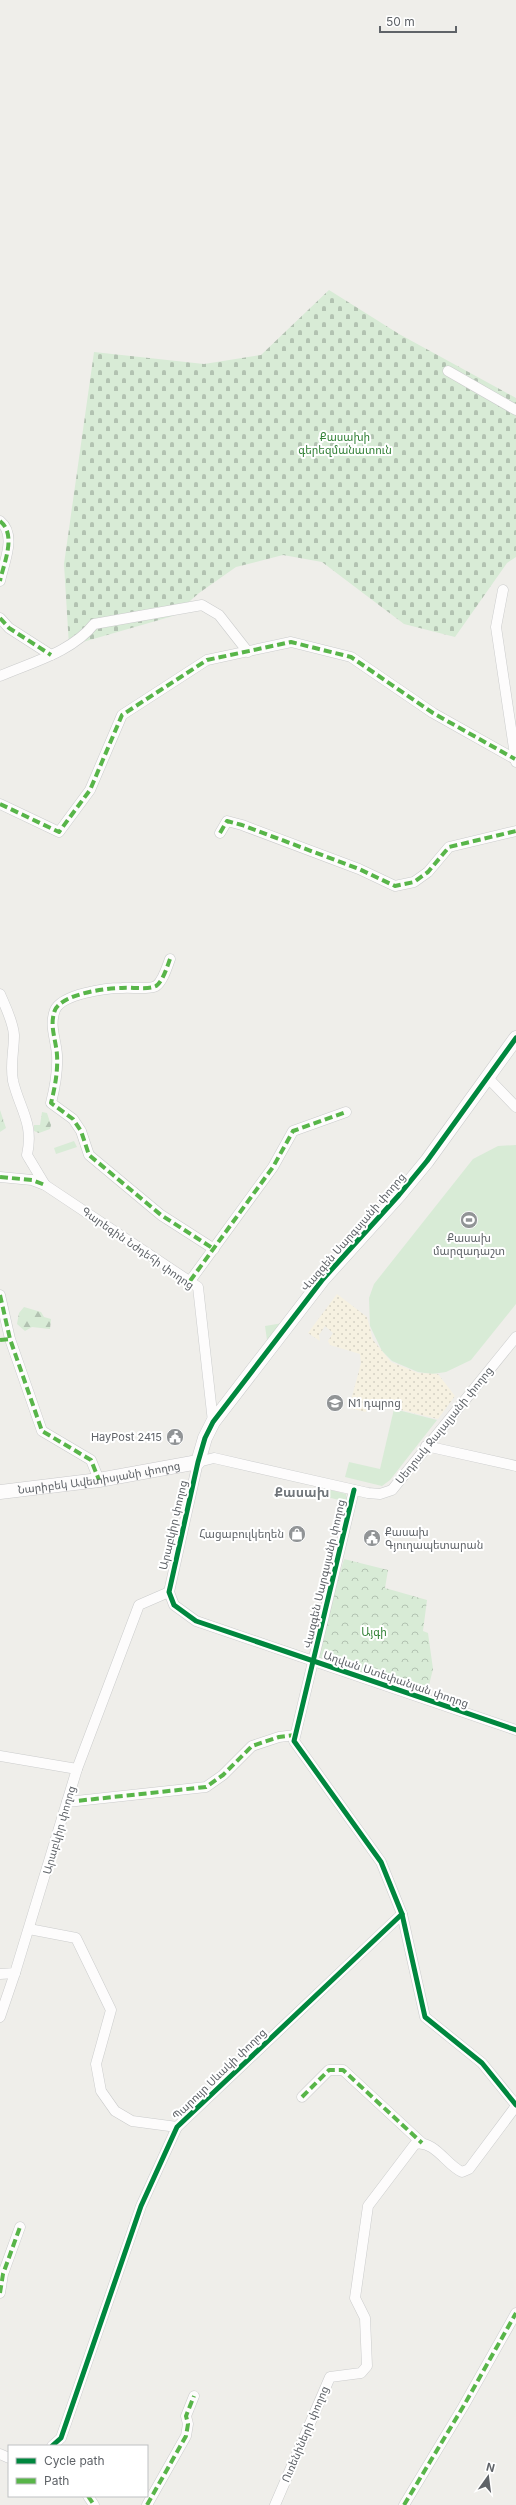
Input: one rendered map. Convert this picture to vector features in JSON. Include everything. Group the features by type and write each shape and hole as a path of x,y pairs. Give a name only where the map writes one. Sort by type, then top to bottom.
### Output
{"street":[{"path":"448,371 516,410"},
{"path":"0,520 7,527 9,540 0,581"},
{"path":"503,590 496,627 515,761"},
{"path":"0,676 51,655 84,638 94,624 202,604 219,615 248,652"},
{"path":"0,618 9,628 51,655"},
{"path":"0,804 59,832 90,790 122,715 207,660 291,642 351,658 433,713 515,761"},
{"path":"220,833 227,821 242,825 359,869 395,886 414,882 428,872 449,847 516,831"},
{"path":"170,959 160,982 154,987 121,988 75,996 62,1001 56,1008 51,1022 57,1054 58,1071 51,1103 73,1119 81,1131 89,1155 161,1215 214,1249"},
{"path":"0,994 14,1034 10,1062 14,1082 28,1122 30,1139 27,1155 45,1185"},
{"name":"Վազգեն Սարգսյանի փողոց","path":"198,1462 204,1438 213,1422 323,1279 399,1195 427,1161 516,1038"},
{"path":"488,1078 516,1107"},
{"path":"190,1281 273,1167 293,1131 346,1112"},
{"name":"Գարեգին Նժդեհի փողոց","path":"0,1177 32,1180 45,1185 198,1287 213,1422"},
{"path":"0,1295 5,1340 42,1431 91,1460 99,1480"},
{"name":"Սեդրակ Ջալալյանի փողոց","path":"198,1462 214,1458 354,1490 380,1494 392,1490 516,1336"},
{"path":"426,1446 516,1466"},
{"name":"Նարիբեկ Ավետիսյանի փողոց","path":"0,1492 99,1480 198,1462"},
{"name":"Արաբկիր փողոց","path":"0,2017 29,1929 77,1769 138,1605 169,1592 198,1462"},
{"name":"Վազգեն Սարգսյանի փողոց","path":"295,1735 354,1490"},
{"name":"Աղվան Ստեփանյան փողոց","path":"169,1592 174,1605 196,1621 516,1730"},
{"path":"67,1802 206,1787 223,1775 252,1746 279,1737 295,1735 294,1741 380,1862 402,1914 425,2017 482,2063 516,2106 469,2170 462,2172 456,2169 430,2146 422,2143 343,2070 334,2068 329,2070 302,2097"},
{"path":"0,1756 77,1769"},
{"name":"Պարույր Սևակի փողոց","path":"53,2445 61,2438 142,2206 177,2127 402,1914"},
{"path":"29,1929 76,1938 111,2010 96,2064 101,2091 115,2111 132,2121 177,2127"},
{"path":"0,1974 15,1973"},
{"name":"Ուռենիների փողոց","path":"275,2505 330,2377 360,2373 367,2366 365,2318 355,2298 368,2206 416,2144 422,2143"},
{"path":"0,2293 7,2261 20,2228"},
{"path":"404,2505 516,2313"},
{"path":"147,2505 186,2436 188,2424 186,2416 194,2396"}],"green space":[{"name":"Քասախի գերեզմանատուն","path":"329,290 399,334 516,398 516,557 507,563 455,637 404,624 322,562 283,555 236,567 199,593 173,616 69,646 64,564 94,352 204,364 261,355"},
{"path":"0,1110 6,1128 0,1132"},
{"path":"42,1112 47,1113 51,1125 50,1129 39,1133 34,1131 34,1125 40,1125"},
{"path":"74,1141 77,1147 56,1154 54,1148"},
{"name":"Քասախ մարզադաշտ","path":"516,1145 516,1304 471,1360 446,1372 432,1374 418,1372 392,1361 382,1351 370,1326 369,1298 374,1284 473,1159 498,1146"},
{"path":"24,1307 41,1312 44,1317 51,1319 50,1329 32,1327 25,1331 17,1324 19,1313"},
{"path":"289,1322 269,1354 265,1326"},
{"path":"394,1409 437,1420 390,1480 382,1486 345,1477 349,1462 380,1469"},
{"path":"327,1489 346,1494 347,1499 343,1501 327,1497 324,1492"},
{"name":"Այգի","path":"344,1559 388,1570 385,1588 427,1600 423,1631 428,1633 433,1669 427,1693 315,1663"}],"sand":[{"path":"337,1294 367,1317 373,1340 391,1362 418,1373 438,1374 455,1396 438,1419 369,1402 366,1412 349,1408 361,1363 360,1354 330,1345 328,1341 333,1333 325,1326 319,1335 320,1341 308,1333"}],"marked path":[{"path":"0,521 5,527 9,541 0,581"},
{"path":"0,618 9,628 51,655"},
{"path":"0,804 59,832 90,790 122,715 207,660 291,642 351,657 433,713 515,759"},
{"path":"220,833 227,821 242,825 359,869 395,886 414,882 428,872 449,847 516,831"},
{"path":"170,959 163,977 156,986 149,988 115,988 85,993 59,1004 53,1016 53,1032 57,1061 56,1079 51,1103 73,1119 81,1131 89,1155 161,1215 214,1249"},
{"path":"190,1281 273,1167 293,1131 346,1112"},
{"path":"0,1177 32,1180 45,1185"},
{"path":"0,1295 10,1339 42,1431 91,1460 99,1480"},
{"path":"0,1340 10,1339"},
{"path":"67,1802 206,1787 223,1775 252,1746 279,1737 295,1735"},
{"path":"302,2097 329,2070 343,2070 422,2143"},
{"path":"0,2293 3,2274 20,2227"},
{"path":"404,2505 463,2407 516,2313"},
{"path":"147,2505 186,2436 188,2424 186,2416 194,2396"},
{"path":"89,2497 94,2505"}],"cycle path":[{"path":"516,1038 427,1161 399,1195 323,1279 213,1422 205,1438 198,1462 169,1592 174,1605 196,1621 516,1730"},
{"path":"354,1490 294,1741 381,1862 402,1914 425,2017 482,2063 516,2105"},
{"path":"53,2445 61,2438 141,2206 177,2127 402,1914"}],"place":[{"name":"Քասախ մարզադաշտ","path":"469,1220"},
{"name":"N1 դպրոց","path":"335,1403"},
{"name":"HayPost 2415","path":"175,1437"},
{"name":"Հացաբուլկեղեն","path":"297,1534"},
{"name":"Քասախ Գյուղապետարան","path":"372,1538"}],"district":[{"name":"Քասախ","path":"302,1492"}]}
